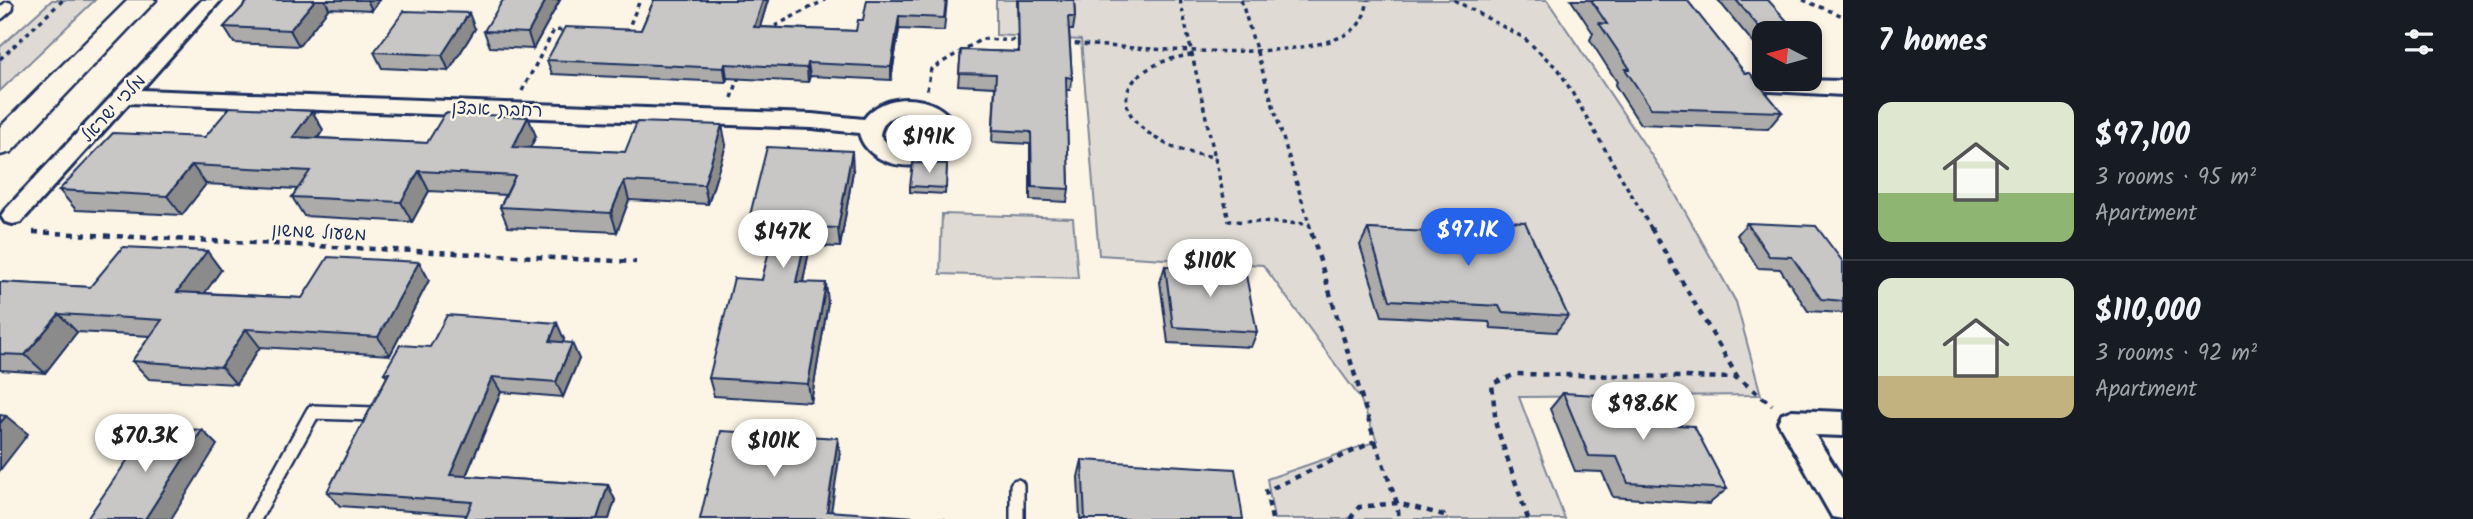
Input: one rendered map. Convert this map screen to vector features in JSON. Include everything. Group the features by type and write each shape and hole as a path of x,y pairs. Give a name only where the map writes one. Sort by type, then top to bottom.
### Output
{"street":[{"path":"0,110 111,0"},
{"path":"0,145 143,0"},
{"name":"מלכי ישראל","path":"20,224 124,96 212,0"},
{"path":"1822,87 1843,88"},
{"name":"רחבת אבצן","path":"124,96 725,118 870,127"},
{"path":"906,106 924,108 939,116 947,131 943,144 930,153 911,158 886,153 873,143 869,135 870,127 878,115 906,106"},
{"path":"1792,422 1843,424"},
{"path":"1792,422 1843,507"}],"lane":[{"path":"254,519 313,412 375,414"},
{"path":"1017,486 1017,519"}],"path":[{"path":"0,59 63,0"},
{"path":"626,33 640,0"},
{"path":"763,32 825,0"},
{"path":"1180,0 1229,221 1310,224"},
{"path":"1241,0 1375,441 1397,503 1399,519"},
{"path":"1065,43 1258,50 1312,46 1335,40 1352,31 1361,22 1368,0"},
{"path":"1454,0 1497,21 1542,50 1559,70 1738,378 1792,422"},
{"path":"1803,0 1843,16"},
{"path":"512,110 554,30 578,31"},
{"path":"614,32 640,33"},
{"path":"924,108 931,69 982,39 1023,41"},
{"path":"1192,55 1164,59 1139,72 1127,92 1129,107 1145,130 1164,143 1188,152 1215,157"},
{"path":"725,118 740,72"},
{"name":"משעול שמשון","path":"20,224 636,262"},
{"path":"1528,519 1496,425 1492,384 1516,374 1738,378"},
{"path":"1272,519 1266,491 1375,441"},
{"path":"1350,519 1359,507 1397,503 1444,515 1446,519"}],"shaded area":[{"path":"52,0 95,0 0,91 0,47"},
{"path":"996,0 1547,0 1664,174 1736,302 1761,395 1519,397 1565,519 1274,519 1267,479 1377,441 1360,398 1263,265 1099,255 1081,40 996,35"},
{"path":"942,214 1073,218 1078,278 940,274"}],"building":[{"path":"249,0 315,0 290,30 224,27"},
{"path":"503,0 546,0 528,33 484,31"},
{"path":"654,0 763,0 754,27 856,31 858,20 863,20 867,0 946,0 944,18 899,16 891,67 808,63 807,68 725,64 724,68 547,60 565,27 641,30"},
{"path":"1018,0 1074,0 1075,17 1068,17 1072,78 1066,77 1069,189 1032,187 1031,132 993,130 996,74 959,73 961,50 1019,52"},
{"path":"1591,0 1687,0 1745,73 1752,75 1752,91 1765,91 1782,112 1651,108 1625,69 1630,69 1599,23 1607,24"},
{"path":"1736,0 1768,0 1787,21 1754,21"},
{"path":"404,11 469,13 442,55 374,52"},
{"path":"230,107 312,111 293,137 427,143 445,113 528,117 513,147 625,152 637,122 722,125 704,185 624,181 611,213 500,207 515,176 419,171 401,202 292,197 310,171 192,165 167,196 59,190 113,133 205,137"},
{"path":"767,147 852,151 838,228 808,227 796,282 826,283 808,384 709,378 734,278 762,280 775,225 748,223"},
{"path":"913,163 947,164 946,188 910,186"},
{"path":"1464,219 1525,222 1568,316 1502,312 1499,306 1390,300 1368,229 1470,234"},
{"path":"1747,223 1816,226 1843,262 1843,301 1821,299 1792,257 1769,256"},
{"path":"123,247 207,251 177,292 302,298 328,257 419,262 378,337 246,329 221,367 132,361 162,320 59,314 25,355 0,354 0,282 90,287"},
{"path":"1165,266 1245,270 1257,332 1173,327"},
{"path":"447,315 557,323 550,341 572,343 556,382 492,377 450,475 608,485 597,519 465,519 472,502 327,492 389,373 384,373 400,345 430,347"},
{"path":"1563,393 1649,398 1661,424 1694,426 1727,489 1628,483 1617,457 1589,456"},
{"path":"150,427 202,430 145,519 87,519"},
{"path":"721,431 838,438 827,511 945,519 700,519"},
{"path":"1082,460 1235,469 1243,519 1085,519"}]}
